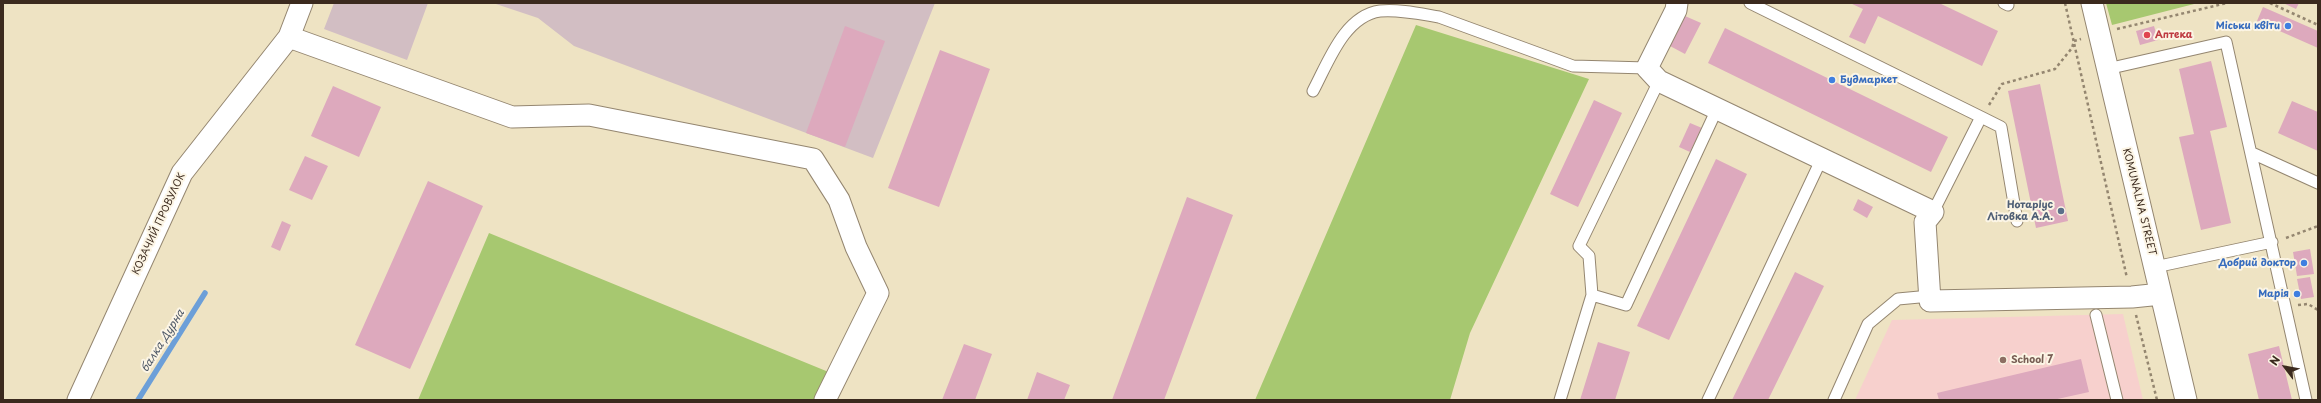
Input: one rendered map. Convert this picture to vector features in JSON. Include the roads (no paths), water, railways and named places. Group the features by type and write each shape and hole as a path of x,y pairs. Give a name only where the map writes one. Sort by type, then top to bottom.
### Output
{"street":[{"name":"КОЗАЧИЙ ПРОВУЛОК","path":"78,400 182,173 289,38 302,3"},
{"path":"1677,3 1676,10 1653,74 1717,109 1933,212 1925,222 1930,302 2132,297 2161,294"},
{"name":"KOMUNALNA STREET","path":"2092,3 2186,400"},
{"path":"289,38 512,117 589,115 813,159 839,200 856,247 878,293 825,400"}],"lane":[{"path":"1750,3 2001,127 2017,221"},
{"path":"1313,91 1344,35 1358,21 1380,11 1417,13 1439,18 1573,66 1653,74 1579,246 1589,256 1592,295 1560,400"},
{"path":"2107,69 2226,42 2272,242 2306,400"},
{"path":"1592,295 1626,305 1717,109"},
{"path":"1933,212 1981,117"},
{"path":"2252,153 2318,183"},
{"path":"1708,400 1822,158"},
{"path":"2154,267 2272,242"},
{"path":"1834,400 1868,324 1898,299 1930,296"},
{"path":"2096,315 2117,400"}],"waterway":[{"name":"балка Дурна","path":"138,400 205,293"}],"place":[{"name":"Міськи квіти","path":"2288,26"},
{"name":"Аптека","path":"2147,35"},
{"name":"Будмаркет","path":"1832,80"},
{"name":"Нотаріус Літовка А.А.","path":"2061,211"},
{"name":"Добрий доктор","path":"2304,263"},
{"name":"Марія","path":"2297,294"},
{"name":"School 7","path":"2003,360"}]}
